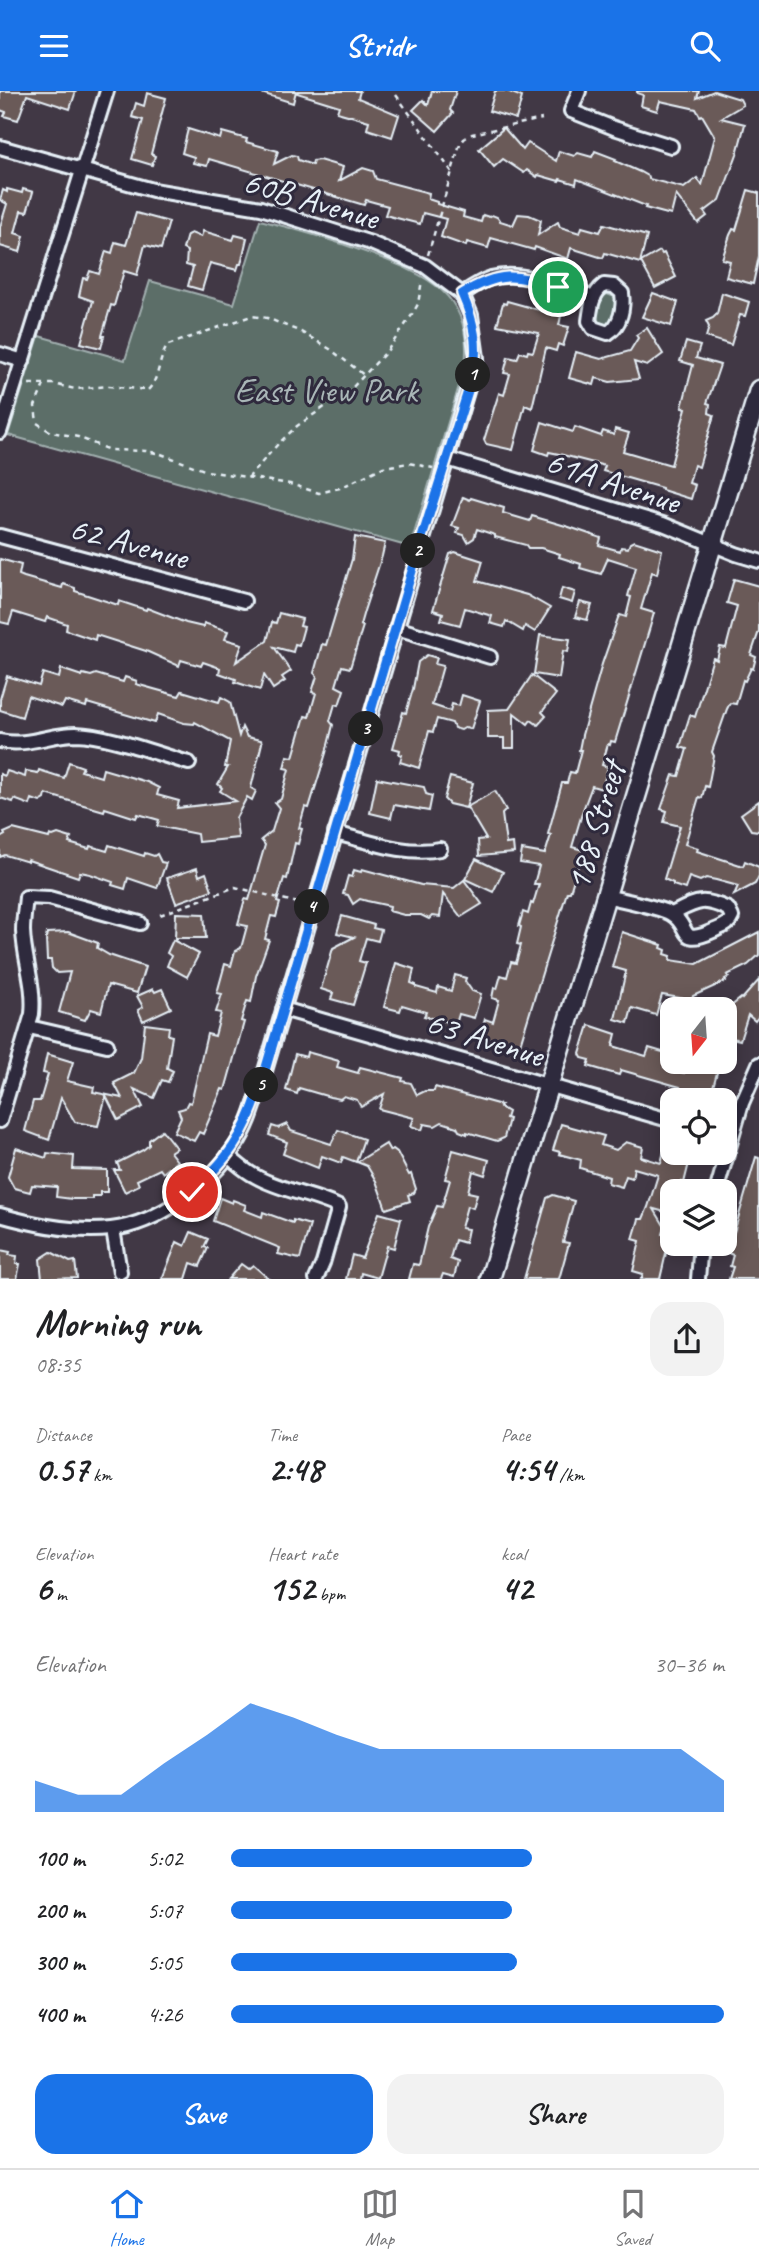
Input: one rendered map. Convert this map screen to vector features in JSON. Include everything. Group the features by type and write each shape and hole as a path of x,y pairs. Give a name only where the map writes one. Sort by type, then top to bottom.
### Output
{"street":[{"path":"0,432 107,91"},
{"path":"579,91 571,111 671,146"},
{"name":"60B Avenue","path":"0,147 153,190 261,208 371,243 425,265 462,294"},
{"path":"0,1215 60,1228 113,1229 169,1209 192,1192 237,1144 253,1110 477,358 471,315 462,294 491,279 508,276 523,277 594,297"},
{"path":"0,354 23,361"},
{"name":"188 Street","path":"490,1279 759,390"},
{"name":"61A Avenue","path":"447,459 663,524 759,561"},
{"name":"62 Avenue","path":"0,537 244,601"},
{"path":"397,628 490,657"},
{"path":"0,741 21,744 77,734 102,738 189,763"},
{"path":"335,833 408,850 440,849"},
{"path":"606,896 672,915"},
{"path":"0,1121 29,1027 34,998 23,930 26,897 49,898 140,923"},
{"name":"63 Avenue","path":"283,1009 660,1118"},
{"path":"29,1027 107,1045"},
{"path":"737,1115 759,1064"},
{"path":"228,1156 246,1171 266,1182 321,1198 339,1207 316,1279"},
{"path":"113,1229 120,1272"},
{"path":"698,1279 700,1256"}],"path":[{"path":"396,95 452,171"},
{"path":"428,255 459,147 464,139 472,134 541,119"},
{"path":"248,478 288,435 351,389 387,351 418,304 423,277"},
{"path":"29,384 53,384 75,389 109,386 148,390 153,385 168,345 251,316 267,318 301,332 330,349 364,375"},
{"path":"44,385 35,406 37,423 43,429 78,437 108,450 146,451 207,471 290,484 319,493 340,488 383,467 409,463 433,468"},
{"path":"160,915 235,887 302,904"}],"green space":[{"name":"East View Park","path":"260,220 368,253 427,279 442,290 454,304 462,321 466,341 465,366 410,547 8,435 39,336 125,360 150,281 234,304"},
{"path":"607,294 615,297 616,309 612,321 605,325 598,321 597,314 599,302"}],"building":[{"path":"0,91 76,91 70,109 27,95 18,120 4,116 6,112 0,110"},
{"path":"296,91 293,103 261,93"},
{"path":"360,91 358,98 399,115 392,137 367,129 369,121 337,112 339,106 297,93"},
{"path":"432,91 456,91 450,110 453,113 437,131 413,110 423,100 428,105"},
{"path":"495,91 507,91 522,97 516,119 489,111"},
{"path":"637,91 699,91 697,98 714,91 740,99 743,105 721,118 745,124 720,200 704,212 707,216 698,223 676,195 671,215 645,208 646,206 577,179 576,184 538,175 537,177 527,170 524,173 503,159 494,167 479,149 504,128 523,150 528,143 556,161 559,151 574,156 578,153 592,157 595,151 616,159 615,161 649,179 684,188 697,178 702,185 715,137 702,115 700,116 696,109 660,101 657,111 641,106 643,95"},
{"path":"147,93 166,98 151,154 155,156 152,165 132,159 143,120 132,117 136,103 144,106"},
{"path":"188,129 220,139 222,132 278,151 274,164 292,155 312,165 313,161 319,160 343,167 339,181 363,168 373,171 376,179 429,193 428,199 464,212 463,217 481,222 483,215 492,215 513,225 518,214 541,220 538,235 558,222 560,227 580,233 582,227 600,232 604,224 647,236 640,263 605,253 603,258 571,248 568,259 535,247 534,250 491,238 488,248 467,242 466,246 441,237 446,219 423,213 420,224 385,215 388,206 366,200 364,205 209,159 207,166 193,163 194,157 182,153"},
{"path":"7,189 22,193 23,189 33,192 27,212 21,211 15,233 24,236 20,252 0,246 0,227 7,204 0,200 3,190 7,192"},
{"path":"748,190 759,193 759,256 753,284 726,277 730,261 722,259 730,235 733,229 736,230"},
{"path":"136,213 169,222 161,249 145,245 137,275 124,271 114,306 111,305 101,348 81,343 93,301 79,296 83,278 87,279 90,271 99,274 106,251 112,253 115,242 126,245"},
{"path":"203,231 233,240 235,235 247,238 237,270 210,263 202,290 188,286 193,267 186,265 187,251 183,249 187,235 191,233 201,237"},
{"path":"660,251 664,253 676,277 655,288 641,262"},
{"path":"653,293 678,302 671,326 642,317"},
{"path":"722,293 749,302 745,316 740,315 731,345 706,337 709,327 706,321 717,314"},
{"path":"507,301 561,316 559,325 569,327 563,346 558,344 556,351 546,348 532,408 525,405 513,450 486,444 484,440 499,393 504,395 510,374 504,373 508,357 517,359 520,352 533,352 539,333 497,325 503,303 506,304"},
{"path":"647,328 663,354 647,366 634,362 639,379 610,382 596,378 594,385 569,378 576,352 601,359 630,351 638,338 636,335"},
{"path":"686,342 700,346 696,358 720,365 707,403 710,404 709,413 714,415 699,467 694,465 689,483 695,485 691,499 603,471 605,466 534,450 542,422 573,432 575,427 601,436 603,431 614,435 615,429 629,433 623,451 671,465 686,408 682,407 693,365 680,361"},
{"path":"463,497 504,508 503,513 530,521 532,516 601,538 599,545 620,551 621,547 628,548 634,541 662,550 657,574 652,572 641,609 654,613 650,627 615,742 608,744 602,765 608,767 602,789 592,786 583,810 572,847 583,850 570,892 567,892 518,1051 501,1047 496,1041 480,1037 485,1019 493,1022 499,1000 492,998 494,988 497,989 501,975 507,977 511,962 516,963 521,945 517,944 523,912 528,914 539,884 534,884 539,866 520,863 522,850 545,854 562,783 567,783 570,772 575,773 582,735 602,664 618,618 620,615 626,617 631,597 628,596 636,567 608,558 601,574 580,568 581,564 559,557 560,554 541,548 528,548 526,545 477,529 474,538 468,542 464,535 457,533 459,528 452,526"},
{"path":"355,537 385,543 382,556 360,625 363,626 350,668 342,666 336,686 344,690 339,705 335,704 326,753 309,808 305,807 298,844 295,843 287,879 284,878 277,902 280,903 276,917 271,916 265,939 269,940 256,976 251,1002 247,1001 241,1021 244,1022 225,1090 222,1089 203,1134 199,1132 194,1141 174,1132 181,1117 178,1110 185,1108 188,1102 191,1103 207,1034 215,1036 221,1013 216,1012 222,994 217,993 225,964 231,966 235,951 241,948 247,926 238,924 245,899 249,900 265,845 261,840 272,831 279,808 275,803 281,799 289,769 284,768 287,756 293,757 305,716 309,717 316,693 312,692 317,676 314,673 322,644 326,645 352,559"},
{"path":"455,552 483,561 477,581 527,595 550,608 535,632 525,626 523,631 506,621 504,627 490,623 492,616 465,608 460,625 441,620 443,613 433,610 450,554"},
{"path":"0,559 21,565 19,575 24,577 62,588 63,584 75,588 75,591 118,605 119,601 186,623 203,627 204,623 228,631 225,639 242,644 236,662 267,641 272,622 276,623 279,613 302,619 300,626 304,627 299,645 295,644 293,652 274,647 291,671 282,677 285,681 273,689 264,675 260,690 235,682 236,679 219,673 220,668 203,662 201,666 181,660 179,666 146,651 96,635 95,640 66,630 67,624 47,617 45,622 13,612 9,624 0,622"},
{"path":"734,579 759,586 759,631 751,655 756,657 753,669 751,668 745,681 743,680 736,704 730,703 727,709 712,752 714,756 708,787 705,786 702,798 699,797 685,844 698,848 697,851 743,866 745,861 759,867 755,884 734,895 738,886 716,880 706,878 700,881 689,877 685,889 664,879 680,826 664,822 667,811 661,809 673,775 679,776 687,749 680,747 690,715 695,717 713,658 717,660 720,647 726,648 737,606 727,603"},
{"path":"562,588 575,592 572,603 559,599"},
{"path":"580,602 592,605 587,620 575,617"},
{"path":"540,635 570,639 568,652 563,651 559,678 534,674"},
{"path":"427,655 437,658 435,664 443,666 432,705 450,711 452,704 459,706 462,695 480,701 471,729 454,728 452,723 437,719 433,732 429,731 419,768 400,762 400,750 393,748 413,689 418,662"},
{"path":"61,669 82,676 96,674 123,682 125,677 137,681 136,684 179,696 182,691 219,702 221,697 230,702 239,736 242,727 247,737 261,740 262,743 251,788 256,791 252,800 247,797 236,818 238,838 198,842 197,834 157,826 159,820 138,814 136,818 105,808 104,811 46,794 45,799 40,802 32,799 30,805 14,799 13,802 0,798 0,774 5,776 7,771 25,777 26,771 38,773 39,770 64,778 69,762 83,767 81,771 101,777 103,769 147,782 159,788 157,795 179,801 177,808 236,801 220,791 222,788 218,784 228,767 225,767 230,741 195,722 184,723 158,714 155,723 87,703 86,707 65,701 62,707 28,696 22,717 0,710 0,699 7,676 39,686 43,673 59,678"},
{"path":"532,675 556,694 542,712 546,716 538,725 531,720 528,724 514,713 514,748 504,748 504,738 488,738 488,710 509,709"},
{"path":"450,777 473,783 466,808 449,804 444,799"},
{"path":"377,778 424,787 426,794 432,796 429,811 394,805 391,818 370,813"},
{"path":"495,791 506,810 502,814 506,844 513,843 514,853 479,856 478,840 486,839 467,807"},
{"path":"759,801 759,831 751,830 741,814"},
{"path":"13,829 49,838 50,835 58,834 71,838 69,843 89,849 90,846 107,851 109,845 144,856 145,853 154,856 157,854 161,862 166,863 157,888 128,878 125,889 90,874 80,872 78,877 28,860 5,855 0,857 0,838"},
{"path":"476,859 503,872 493,892 465,879"},
{"path":"197,868 199,876 206,873 212,890 176,903 167,878"},
{"path":"362,869 421,885 454,888 464,880 482,904 461,917 443,894 440,917 432,916 429,919 421,915 404,915 389,911 390,906 360,899 353,904 348,895 343,894 348,876 352,877 354,870 361,872"},
{"path":"176,913 204,914 206,938 175,938"},
{"path":"342,916 374,925 373,928 381,930 378,941 366,938 359,961 366,963 353,1005 331,999 333,993 321,989 333,948 354,937 337,933"},
{"path":"68,932 98,943 97,948 109,955 145,967 137,993 108,985 101,1012 91,1009 85,1020 59,1012 70,972 57,973 52,968 51,960 47,960 46,938 47,933"},
{"path":"622,932 662,945 661,948 666,950 665,954 671,956 670,960 697,964 759,932 759,955 748,965 727,975 729,977 726,981 693,997 662,995 656,1015 632,1008 628,1023 615,1019 626,971 612,967"},
{"path":"173,940 199,954 187,977 167,966 171,956 167,953"},
{"path":"396,963 414,969 411,983 416,987 437,993 438,987 451,991 455,975 466,978 465,981 472,991 481,994 474,1018 459,1014 456,1024 424,1016 426,1012 402,1005 400,1011 384,1007"},
{"path":"759,980 759,1016 755,1021 748,1015 740,1040 737,1039 737,1001"},
{"path":"153,989 155,992 162,989 171,1008 143,1021 138,1010 143,1007 137,996"},
{"path":"145,1024 169,1027 168,1035 172,1036 167,1068 173,1071 168,1082 162,1080 154,1098 134,1089 143,1107 118,1120 106,1096 98,1126 75,1122 61,1098 49,1140 25,1131 33,1101 40,1101 48,1074 43,1073 47,1054 73,1062 67,1081 94,1087 93,1092 122,1098 114,1083 134,1073 141,1058"},
{"path":"589,1025 616,1034 613,1046 646,1056 649,1048 660,1051 660,1075 716,1075 713,1088 680,1088 621,1070 619,1075 588,1066 590,1060 582,1058 580,1054"},
{"path":"307,1052 339,1061 337,1067 358,1073 360,1067 403,1078 402,1081 411,1083 417,1095 434,1091 435,1087 501,1105 500,1107 508,1112 506,1118 509,1119 504,1138 497,1141 467,1134 442,1122 435,1126 424,1124 422,1130 411,1126 414,1118 379,1109 384,1094 361,1107 357,1100 344,1096 340,1099 299,1088 297,1094 286,1090 295,1054 306,1057"},
{"path":"287,1124 291,1131 331,1144 338,1130 364,1139 356,1162 343,1157 341,1163 322,1156 318,1168 283,1154 287,1142 269,1135 272,1126 278,1128"},
{"path":"561,1124 604,1136 601,1145 616,1150 626,1142 643,1147 641,1157 660,1163 660,1165 688,1165 685,1179 660,1179 660,1211 654,1209 660,1219 660,1256 665,1256 660,1279 641,1279 643,1274 633,1271 640,1241 633,1239 639,1219 643,1219 648,1207 658,1175 634,1168 632,1178 626,1176 622,1187 608,1183 609,1177 580,1168 581,1160 553,1150"},
{"path":"162,1130 176,1148 170,1152 177,1161 163,1173 160,1169 137,1180 139,1185 125,1192 114,1170 120,1170 117,1163 143,1150 149,1145 149,1140"},
{"path":"386,1144 390,1151 393,1149 397,1152 409,1175 411,1174 416,1189 408,1195 410,1201 386,1209 376,1181 367,1166 357,1162"},
{"path":"16,1148 46,1158 47,1153 74,1156 73,1169 107,1170 107,1192 100,1192 100,1196 92,1196 92,1199 72,1199 56,1197 57,1187 32,1185 30,1192 14,1188 8,1177"},
{"path":"453,1150 489,1160 485,1175 473,1171 468,1192 477,1194 473,1208 467,1206 461,1228 468,1229 465,1243 455,1240 450,1259 458,1262 454,1277 443,1274 441,1279 409,1279 413,1264 419,1265 428,1227 437,1206 442,1207 450,1180 445,1179"},
{"path":"756,1157 759,1158 759,1279 729,1279 733,1256 737,1256 737,1222"},
{"path":"553,1195 574,1201 563,1242 569,1243 559,1279 524,1279 547,1198"},
{"path":"220,1198 246,1205 244,1210 262,1217 263,1212 293,1223 293,1220 310,1225 300,1259 278,1254 280,1248 213,1221"},
{"path":"379,1213 401,1219 394,1248 387,1246 378,1278 361,1273 360,1279 346,1279 352,1255 362,1258"},
{"path":"191,1232 208,1239 204,1247 208,1248 200,1266 191,1263 186,1279 162,1279 177,1242 185,1246"},
{"path":"0,1250 17,1256 16,1264 20,1264 17,1279 0,1279"},
{"path":"51,1252 70,1262 75,1261 77,1278 42,1279 40,1259"},
{"path":"241,1264 248,1269 253,1265 269,1279 228,1279"}],"route":[{"path":"192,1192 237,1144 259,1091 420,544 473,375 477,358 475,337 471,315 462,294 491,279 508,276 523,277 558,287"}]}
